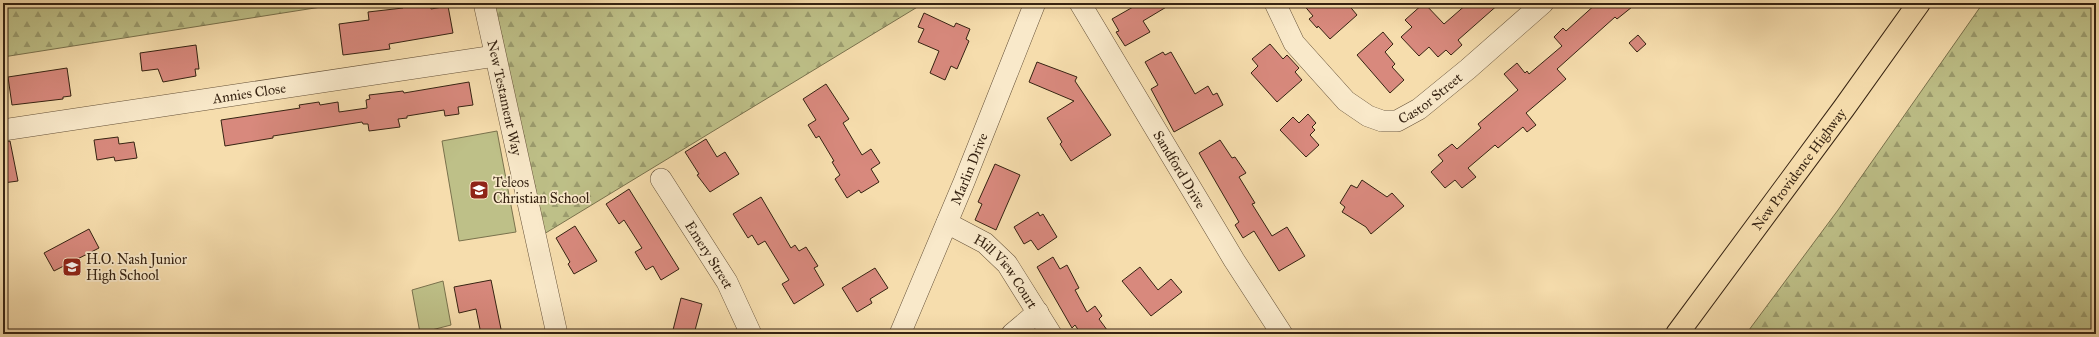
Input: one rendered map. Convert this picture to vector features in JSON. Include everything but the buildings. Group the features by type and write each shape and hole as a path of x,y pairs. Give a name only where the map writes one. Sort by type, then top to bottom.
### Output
{"highway":[{"name":"New Providence Highway","path":"1677,334 1844,108 1919,3"}],"street":[{"name":"New Testament Way","path":"484,3 557,334"},
{"name":"Marlin Drive","path":"900,334 947,223 1035,3"},
{"name":"Sandford Drive","path":"1080,3 1234,260 1282,334"},
{"name":"Castor Street","path":"1275,3 1294,43 1346,101 1368,116 1382,122 1397,121 1419,109 1468,69 1543,3"},
{"name":"Annies Close","path":"3,130 495,56"},
{"name":"Emery Street","path":"661,179 728,282 751,334"},
{"name":"Hill View Court","path":"947,223 985,244 1007,264 1051,334"},
{"path":"1012,334 1038,312"}],"green space":[{"path":"3,3 320,3 321,7 3,57"},
{"path":"488,3 924,3 539,237"},
{"path":"1983,3 2096,3 2096,334 1746,334 1838,210"},
{"path":"497,131 516,232 459,241 442,141"},
{"path":"443,281 451,325 420,333 412,290"}],"place":[{"name":"Teleos Christian School","path":"479,190"},
{"name":"H.O. Nash Junior High School","path":"72,267"}]}
